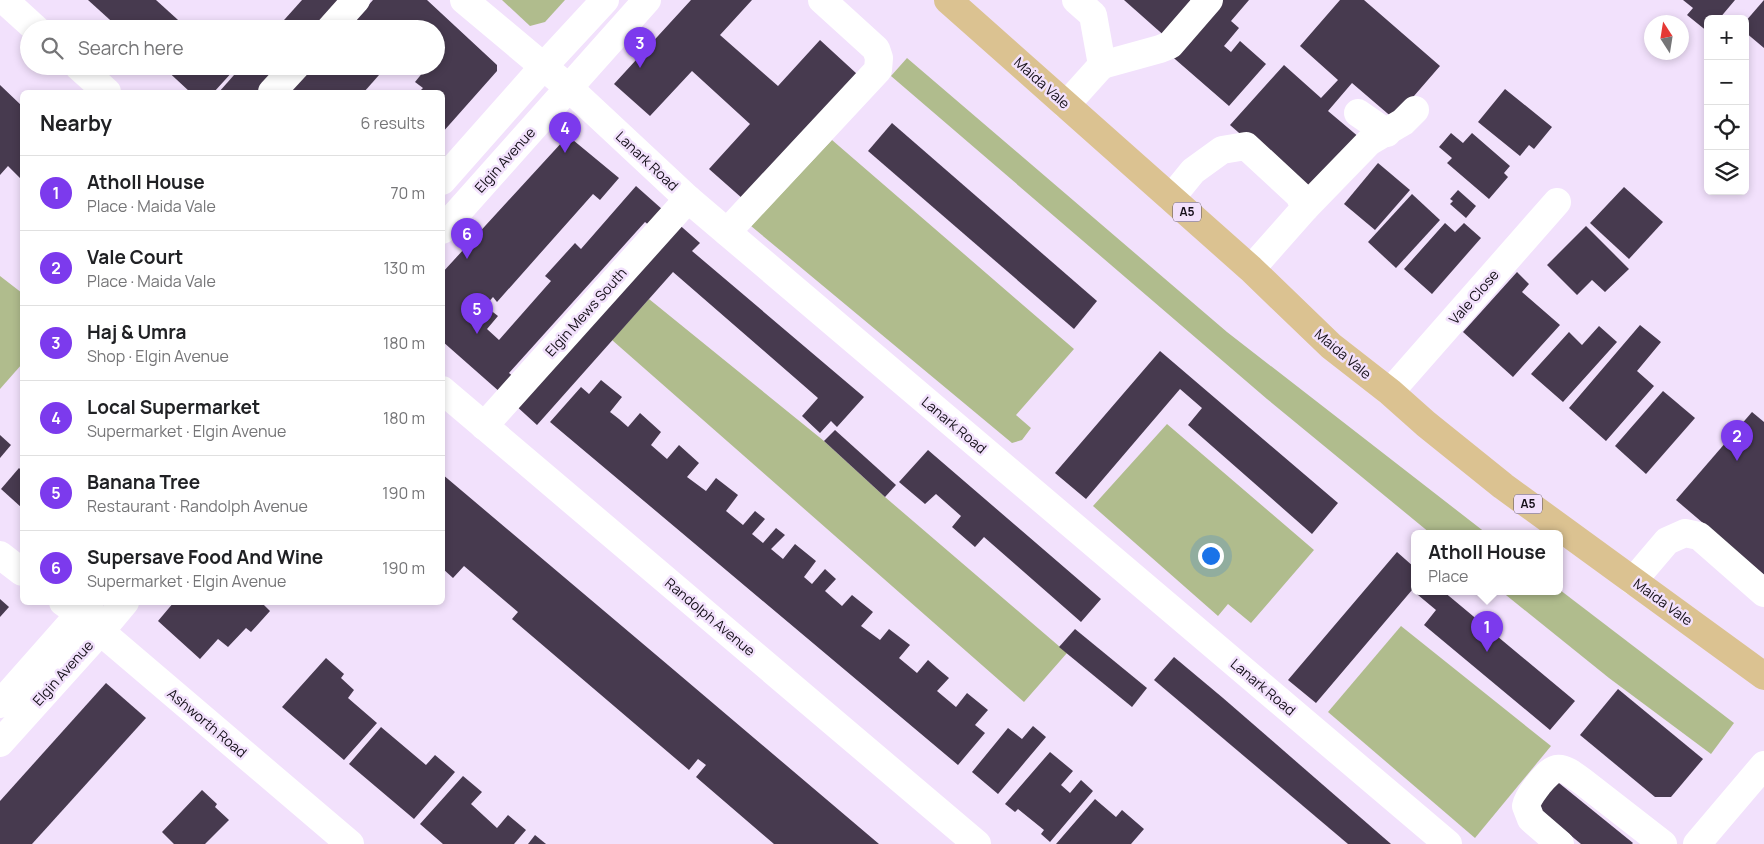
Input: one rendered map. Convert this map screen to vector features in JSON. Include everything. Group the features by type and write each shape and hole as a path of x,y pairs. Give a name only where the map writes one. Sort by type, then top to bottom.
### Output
{"main road":[{"name":"Maida Vale","path":"948,0 1251,269 1331,346 1390,392 1426,424 1503,486 1633,581 1762,669"}],"street":[{"path":"4,0 26,20"},
{"path":"338,20 356,0"},
{"name":"Lanark Road","path":"464,0 569,88 688,199 1435,840"},
{"path":"445,179 605,0"},
{"name":"Elgin Avenue","path":"445,227 647,0"},
{"path":"727,232 878,70 879,58 876,49 822,0"},
{"path":"1076,0 1093,15 1102,65"},
{"path":"1066,105 1102,65 1160,49 1170,44 1208,0"},
{"path":"88,75 105,90"},
{"path":"274,90 288,75"},
{"path":"1251,269 1304,208 1369,142 1403,122 1415,110"},
{"path":"1358,113 1387,133"},
{"path":"1171,198 1194,171 1222,150 1246,146 1299,194 1304,208"},
{"name":"Elgin Mews South","path":"484,426 688,199"},
{"name":"Vale Close","path":"1390,392 1557,202"},
{"name":"Randolph Avenue","path":"445,393 977,844"},
{"path":"1633,581 1667,540 1685,533 1699,536 1764,594"},
{"path":"0,555 20,570"},
{"name":"Elgin Avenue","path":"0,743 122,605"},
{"name":"Elgin Avenue","path":"0,704 78,606"},
{"name":"Ashworth Road","path":"78,606 100,632 350,844"},
{"path":"1697,844 1764,765"},
{"path":"1560,844 1531,819 1526,806 1529,797 1545,777 1552,770 1558,769 1572,774 1582,781 1663,844"}],"green space":[{"path":"502,0 565,0 545,22 530,26"},
{"path":"907,58 1227,332 1482,530 1426,530 1267,399 891,76"},
{"path":"832,140 1074,349 1016,415 1031,428 1022,440 1012,443 751,226"},
{"path":"0,276 20,291 20,366 0,389"},
{"path":"649,299 824,441 885,497 1067,653 1024,702 612,340"},
{"path":"1167,424 1314,550 1251,623 1228,604 1218,616 1093,506"},
{"path":"1563,592 1734,723 1711,754 1609,678 1506,595 1563,595"},
{"path":"1401,626 1551,746 1475,838 1328,712"}],"building":[{"path":"88,0 156,0 178,20 110,20"},
{"path":"302,0 342,0 324,20 284,20"},
{"path":"373,0 427,0 497,65 497,71 445,130 445,90 421,90 423,88 415,82 421,75 445,75 445,20 355,20"},
{"path":"691,0 752,0 720,35 778,86 820,40 857,74 743,199 709,169 750,124 692,71 650,116 614,84"},
{"path":"1124,0 1190,0 1196,6 1168,39"},
{"path":"1221,0 1249,0 1231,21 1239,28 1224,46 1231,52 1240,41 1266,64 1229,106 1168,53"},
{"path":"1340,0 1364,0 1440,66 1394,119 1352,83 1328,111 1360,138 1310,195 1230,125 1284,65 1321,98 1338,80 1300,46"},
{"path":"1683,0 1735,0 1722,15 1704,15 1704,29 1687,15 1693,8"},
{"path":"1764,0 1764,48 1749,35 1749,17"},
{"path":"172,75 229,75 216,90 188,90"},
{"path":"234,75 275,75 261,90 221,90"},
{"path":"306,75 379,75 366,90 292,90"},
{"path":"0,85 20,104 20,178 8,166 0,175"},
{"path":"1505,89 1552,127 1534,149 1529,145 1520,156 1478,122"},
{"path":"892,123 1097,301 1074,329 868,151"},
{"path":"1451,133 1463,143 1472,133 1510,166 1504,173 1508,177 1489,199 1447,163 1452,158 1439,147"},
{"path":"564,140 573,140 619,178 600,200 593,194 497,302 493,297 485,306 498,316 487,329 499,340 551,281 545,276 575,243 581,249 636,186 663,210 650,226 645,222 509,373 515,378 501,393 445,344 445,270"},
{"path":"1378,163 1410,190 1375,230 1344,204"},
{"path":"1624,187 1663,222 1629,259 1590,223"},
{"path":"1458,190 1476,206 1466,218 1450,204 1453,201 1450,199"},
{"path":"1412,194 1440,220 1396,268 1368,242"},
{"path":"675,221 700,243 692,251 864,397 837,427 831,421 820,433 802,416 818,398 673,272 537,425 514,404"},
{"path":"1445,223 1455,232 1464,223 1481,238 1432,294 1404,269"},
{"path":"1586,226 1629,269 1605,292 1592,280 1577,295 1547,265"},
{"path":"1517,272 1529,284 1522,292 1560,325 1513,377 1463,332"},
{"path":"1640,325 1661,342 1637,371 1654,386 1606,441 1569,408"},
{"path":"1599,326 1617,342 1563,402 1531,374 1569,332 1582,345"},
{"path":"1160,351 1338,503 1312,534 1188,425 1202,408 1180,389 1086,499 1055,473"},
{"path":"601,380 622,397 610,412 628,427 640,413 661,432 651,445 667,459 679,445 699,463 687,477 706,491 716,478 738,495 726,511 743,525 755,511 765,519 752,534 763,543 776,528 785,535 771,549 783,559 795,544 816,561 804,577 812,584 825,569 836,579 825,591 842,606 852,595 873,612 861,626 880,640 889,629 910,645 899,658 917,673 928,660 949,678 937,691 956,707 967,693 988,710 975,725 985,733 958,765 550,422 581,387 589,394"},
{"path":"1663,391 1695,418 1646,474 1615,446"},
{"path":"1752,412 1764,422 1764,575 1676,500"},
{"path":"835,430 896,485 885,497 824,441"},
{"path":"0,435 11,445 0,458"},
{"path":"928,450 1101,599 1081,622 984,537 975,547 952,527 961,516 936,494 925,504 899,482"},
{"path":"19,468 20,506 1,489"},
{"path":"445,477 879,844 774,844 696,777 706,765 698,759 689,770 512,619 518,612 464,566 453,578 445,571"},
{"path":"1397,552 1411,564 1411,591 1316,703 1288,680"},
{"path":"1418,595 1448,595 1575,701 1550,730 1424,625 1436,610"},
{"path":"0,599 9,607 0,617"},
{"path":"171,605 264,605 270,611 251,632 246,628 228,647 218,639 200,659 158,621"},
{"path":"1075,629 1147,688 1132,707 1059,647"},
{"path":"1174,657 1391,844 1348,844 1154,680"},
{"path":"326,658 344,674 341,678 354,690 348,698 377,723 344,760 282,707"},
{"path":"106,683 146,718 32,844 0,844 0,801"},
{"path":"1618,689 1703,759 1671,797 1655,797 1580,735"},
{"path":"1033,726 1046,737 998,794 972,772 1008,728 1022,739"},
{"path":"381,727 426,765 435,755 455,772 414,819 349,764"},
{"path":"1050,752 1073,771 1061,785 1070,793 1081,780 1093,791 1050,842 1041,834 1044,830 1018,809 1015,812 1005,804"},
{"path":"463,776 482,792 471,804 497,828 508,815 526,830 514,844 443,844 420,824"},
{"path":"1554,779 1633,843 1581,844 1533,804"},
{"path":"202,790 217,804 215,807 229,820 205,844 174,844 162,832"},
{"path":"1095,799 1116,817 1122,810 1144,829 1131,844 1056,844"},
{"path":"535,835 546,844 528,844"}],"place":[{"name":"Haj & Umra","path":"640,68"},
{"name":"Local Supermarket","path":"565,153"},
{"name":"Supersave Food And Wine","path":"467,259"},
{"name":"Banana Tree","path":"477,334"},
{"name":"Vale Court","path":"1737,461"},
{"name":"Atholl House","path":"1487,652"}]}
